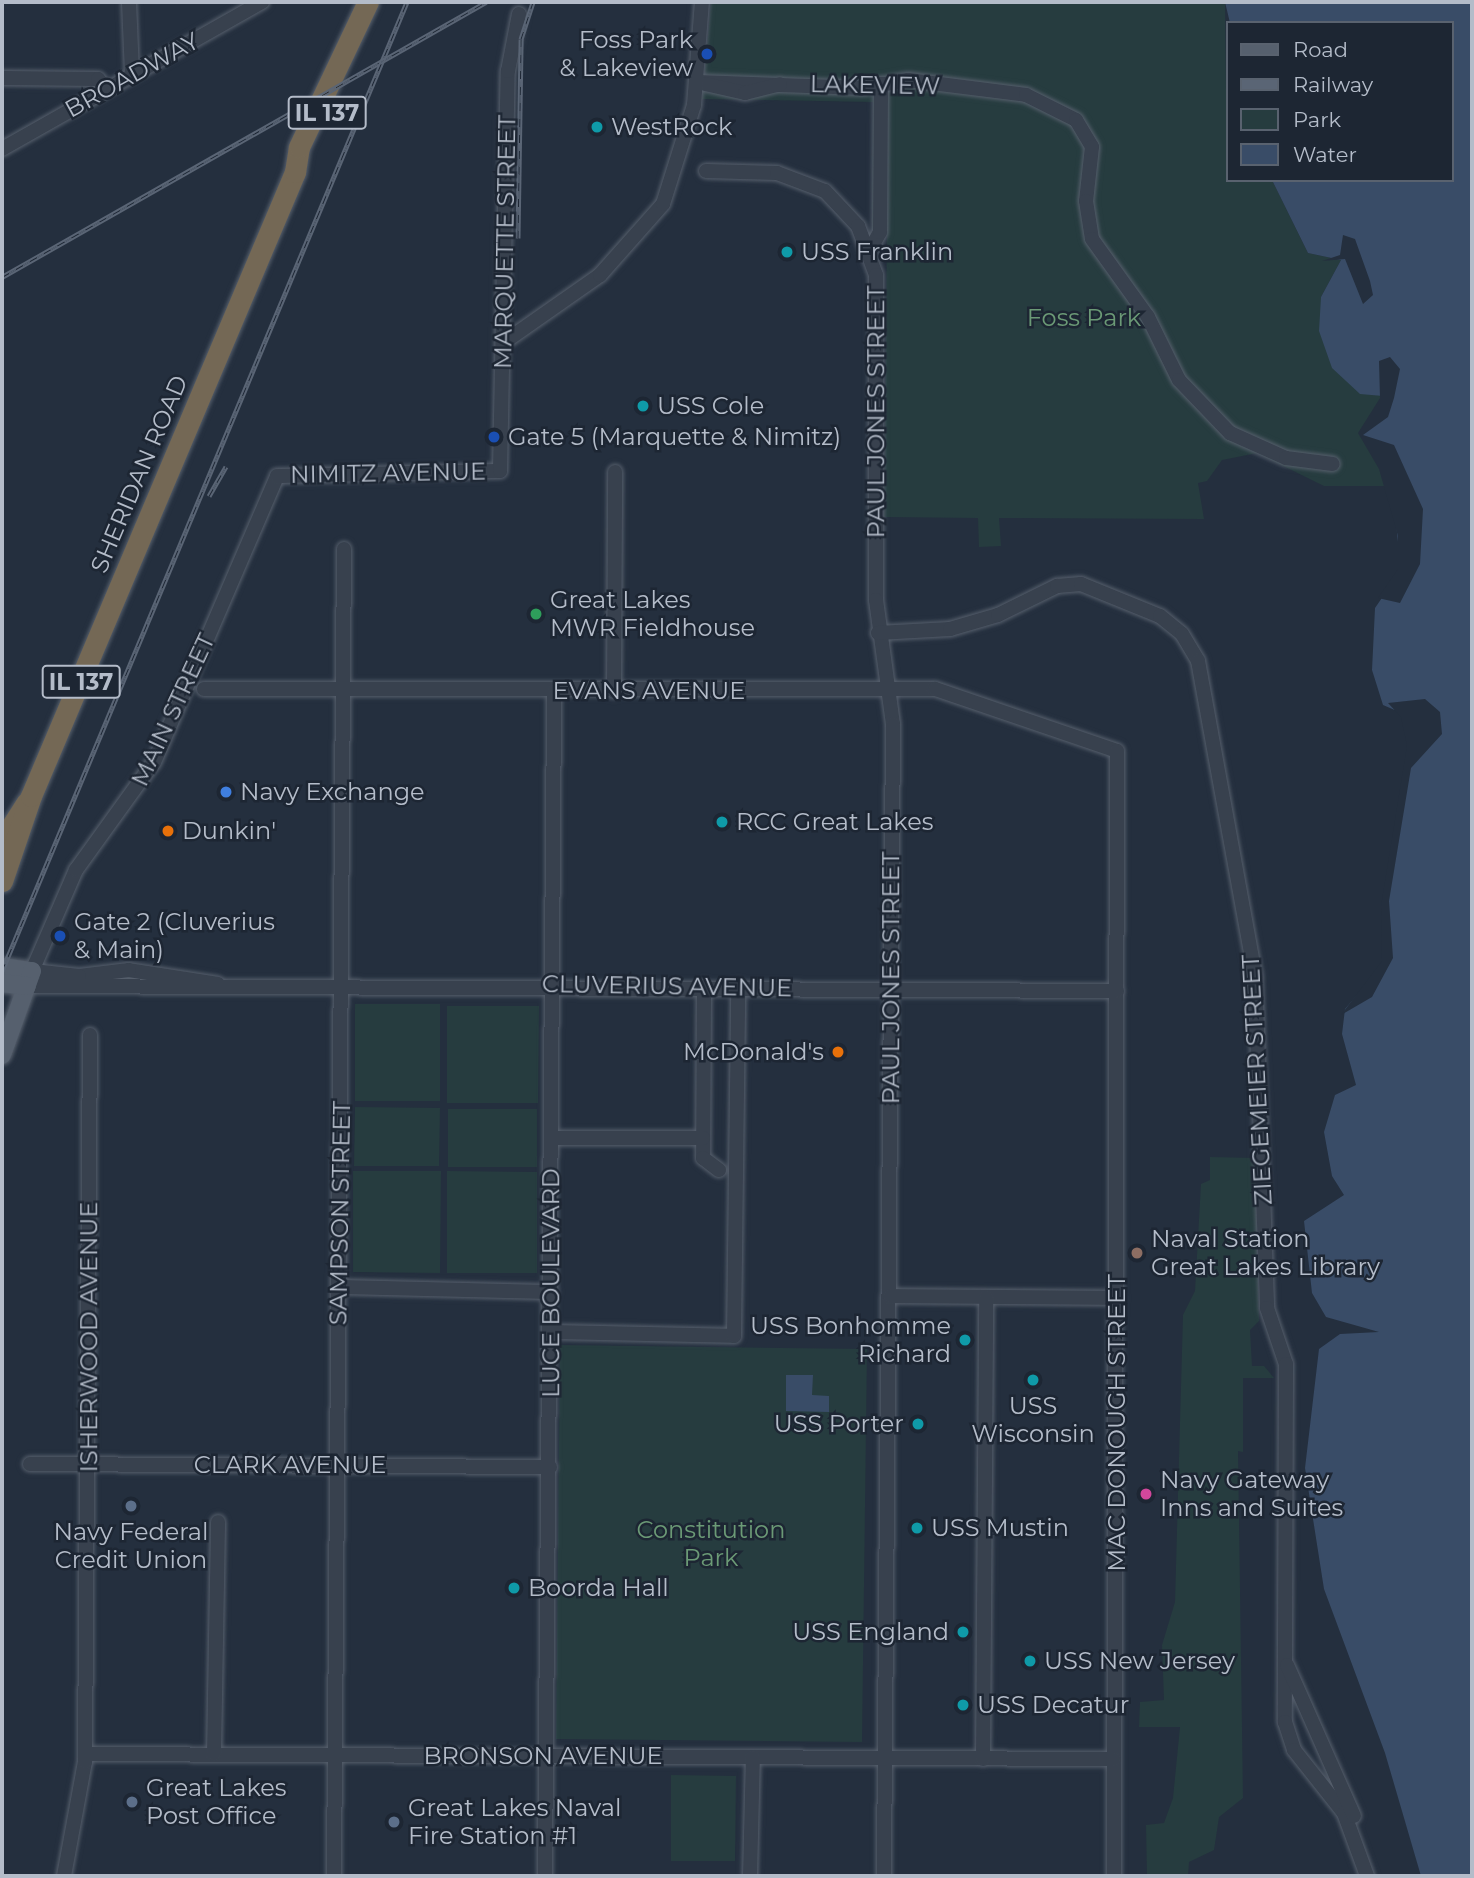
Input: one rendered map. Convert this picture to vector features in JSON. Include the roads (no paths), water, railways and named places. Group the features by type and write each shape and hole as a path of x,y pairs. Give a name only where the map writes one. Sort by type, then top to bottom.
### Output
{"highway":[{"name":"SHERIDAN ROAD","path":"2,881 31,796 295,172 338,55 347,50 368,2"},
{"name":"SHERIDAN ROAD","path":"2,841 31,796"}],"main road":[{"path":"2,967 29,979"},
{"path":"2,983 29,979"},
{"path":"2,1055 29,979"}],"street":[{"path":"129,2 132,75"},
{"name":"BROADWAY","path":"2,149 262,2"},
{"path":"502,343 599,275 650,223 675,181 697,82 702,2"},
{"name":"MARQUETTE STREET","path":"500,471 508,71 519,14"},
{"path":"2,78 98,79 106,89"},
{"name":"LAKEVIEW","path":"697,82 881,84 908,80 1026,95 1076,120 1092,147 1086,201 1092,239 1148,317 1179,380 1230,433 1286,458 1333,464"},
{"name":"PAUL JONES STREET","path":"881,84 880,232 870,250 877,285 878,633 888,692 891,989 884,1876"},
{"path":"706,171 777,173 810,183 850,214 870,250"},
{"name":"NIMITZ AVENUE","path":"277,476 500,471"},
{"path":"614,691 615,472"},
{"name":"MAIN STREET","path":"29,979 76,870 154,762 277,476"},
{"name":"SAMPSON STREET","path":"334,1876 344,549"},
{"name":"ZIEGEMEIER STREET","path":"878,633 969,624 1057,586 1081,584 1160,616 1182,634 1198,661 1255,976 1267,1308 1286,1364 1287,1734 1344,1813 1367,1875"},
{"name":"EVANS AVENUE","path":"204,689 888,692 935,689 1086,741"},
{"name":"LUCE BOULEVARD","path":"545,1876 554,691"},
{"name":"MAC DONOUGH STREET","path":"1086,741 1117,751 1114,1876"},
{"name":"CLUVERIUS AVENUE","path":"29,979 342,986 552,985 1117,991"},
{"path":"704,987 704,1163 719,1170"},
{"path":"550,1332 734,1336 738,987"},
{"name":"ISHERWOOD AVENUE","path":"85,1754 90,1035"},
{"path":"551,1138 703,1138"},
{"path":"339,1287 551,1292"},
{"path":"890,1296 1117,1298"},
{"path":"983,1759 986,1297"},
{"name":"CLARK AVENUE","path":"30,1464 550,1467"},
{"path":"214,1755 218,1522"},
{"path":"1285,1661 1365,1840 1367,1875"},
{"path":"64,1876 85,1754"},
{"name":"BRONSON AVENUE","path":"85,1754 1114,1759"},
{"path":"750,1876 753,1757"}],"water":[{"path":"1225,2 1472,2 1472,1876 1421,1876 1385,1753 1324,1589 1305,1468 1319,1349 1340,1334 1379,1332 1326,1317 1312,1293 1304,1221 1344,1195 1332,1176 1324,1132 1335,1095 1356,1085 1342,1034 1345,1009 1385,962 1384,906 1411,746 1404,714 1383,705 1372,670 1375,608 1401,570 1393,495 1361,433 1383,396 1360,394 1332,368 1319,331 1321,297 1341,260 1308,253 1273,182 1453,182 1453,21 1230,21"},
{"path":"786,1375 813,1375 812,1395 829,1396 829,1412 786,1411"}],"railway":[{"path":"2,971 407,2"},
{"path":"2,277 486,2"},
{"path":"518,238 521,39 533,2"},
{"path":"209,496 226,467"}],"place":[{"name":"Foss Park & Lakeview","path":"707,54"},
{"name":"WestRock","path":"597,127"},
{"name":"USS Franklin","path":"787,252"},
{"name":"USS Cole","path":"643,406"},
{"name":"Gate 5 (Marquette & Nimitz)","path":"494,437"},
{"name":"Great Lakes MWR Fieldhouse","path":"536,614"},
{"name":"Navy Exchange","path":"226,792"},
{"name":"RCC Great Lakes","path":"722,822"},
{"name":"Dunkin'","path":"168,831"},
{"name":"Gate 2 (Cluverius & Main)","path":"60,936"},
{"name":"McDonald's","path":"838,1052"},
{"name":"Naval Station Great Lakes Library","path":"1137,1253"},
{"name":"USS Bonhomme Richard","path":"965,1340"},
{"name":"USS Wisconsin","path":"1033,1380"},
{"name":"USS Porter","path":"918,1424"},
{"name":"Navy Gateway Inns and Suites","path":"1146,1494"},
{"name":"Navy Federal Credit Union","path":"131,1506"},
{"name":"USS Mustin","path":"917,1528"},
{"name":"Boorda Hall","path":"514,1588"},
{"name":"USS England","path":"963,1632"},
{"name":"USS New Jersey","path":"1030,1661"},
{"name":"USS Decatur","path":"963,1705"},
{"name":"Great Lakes Post Office","path":"132,1802"},
{"name":"Great Lakes Naval Fire Station #1","path":"394,1822"}],"park label":[{"name":"Foss Park","path":"1084,318"},
{"name":"Constitution Park","path":"711,1544"}]}
